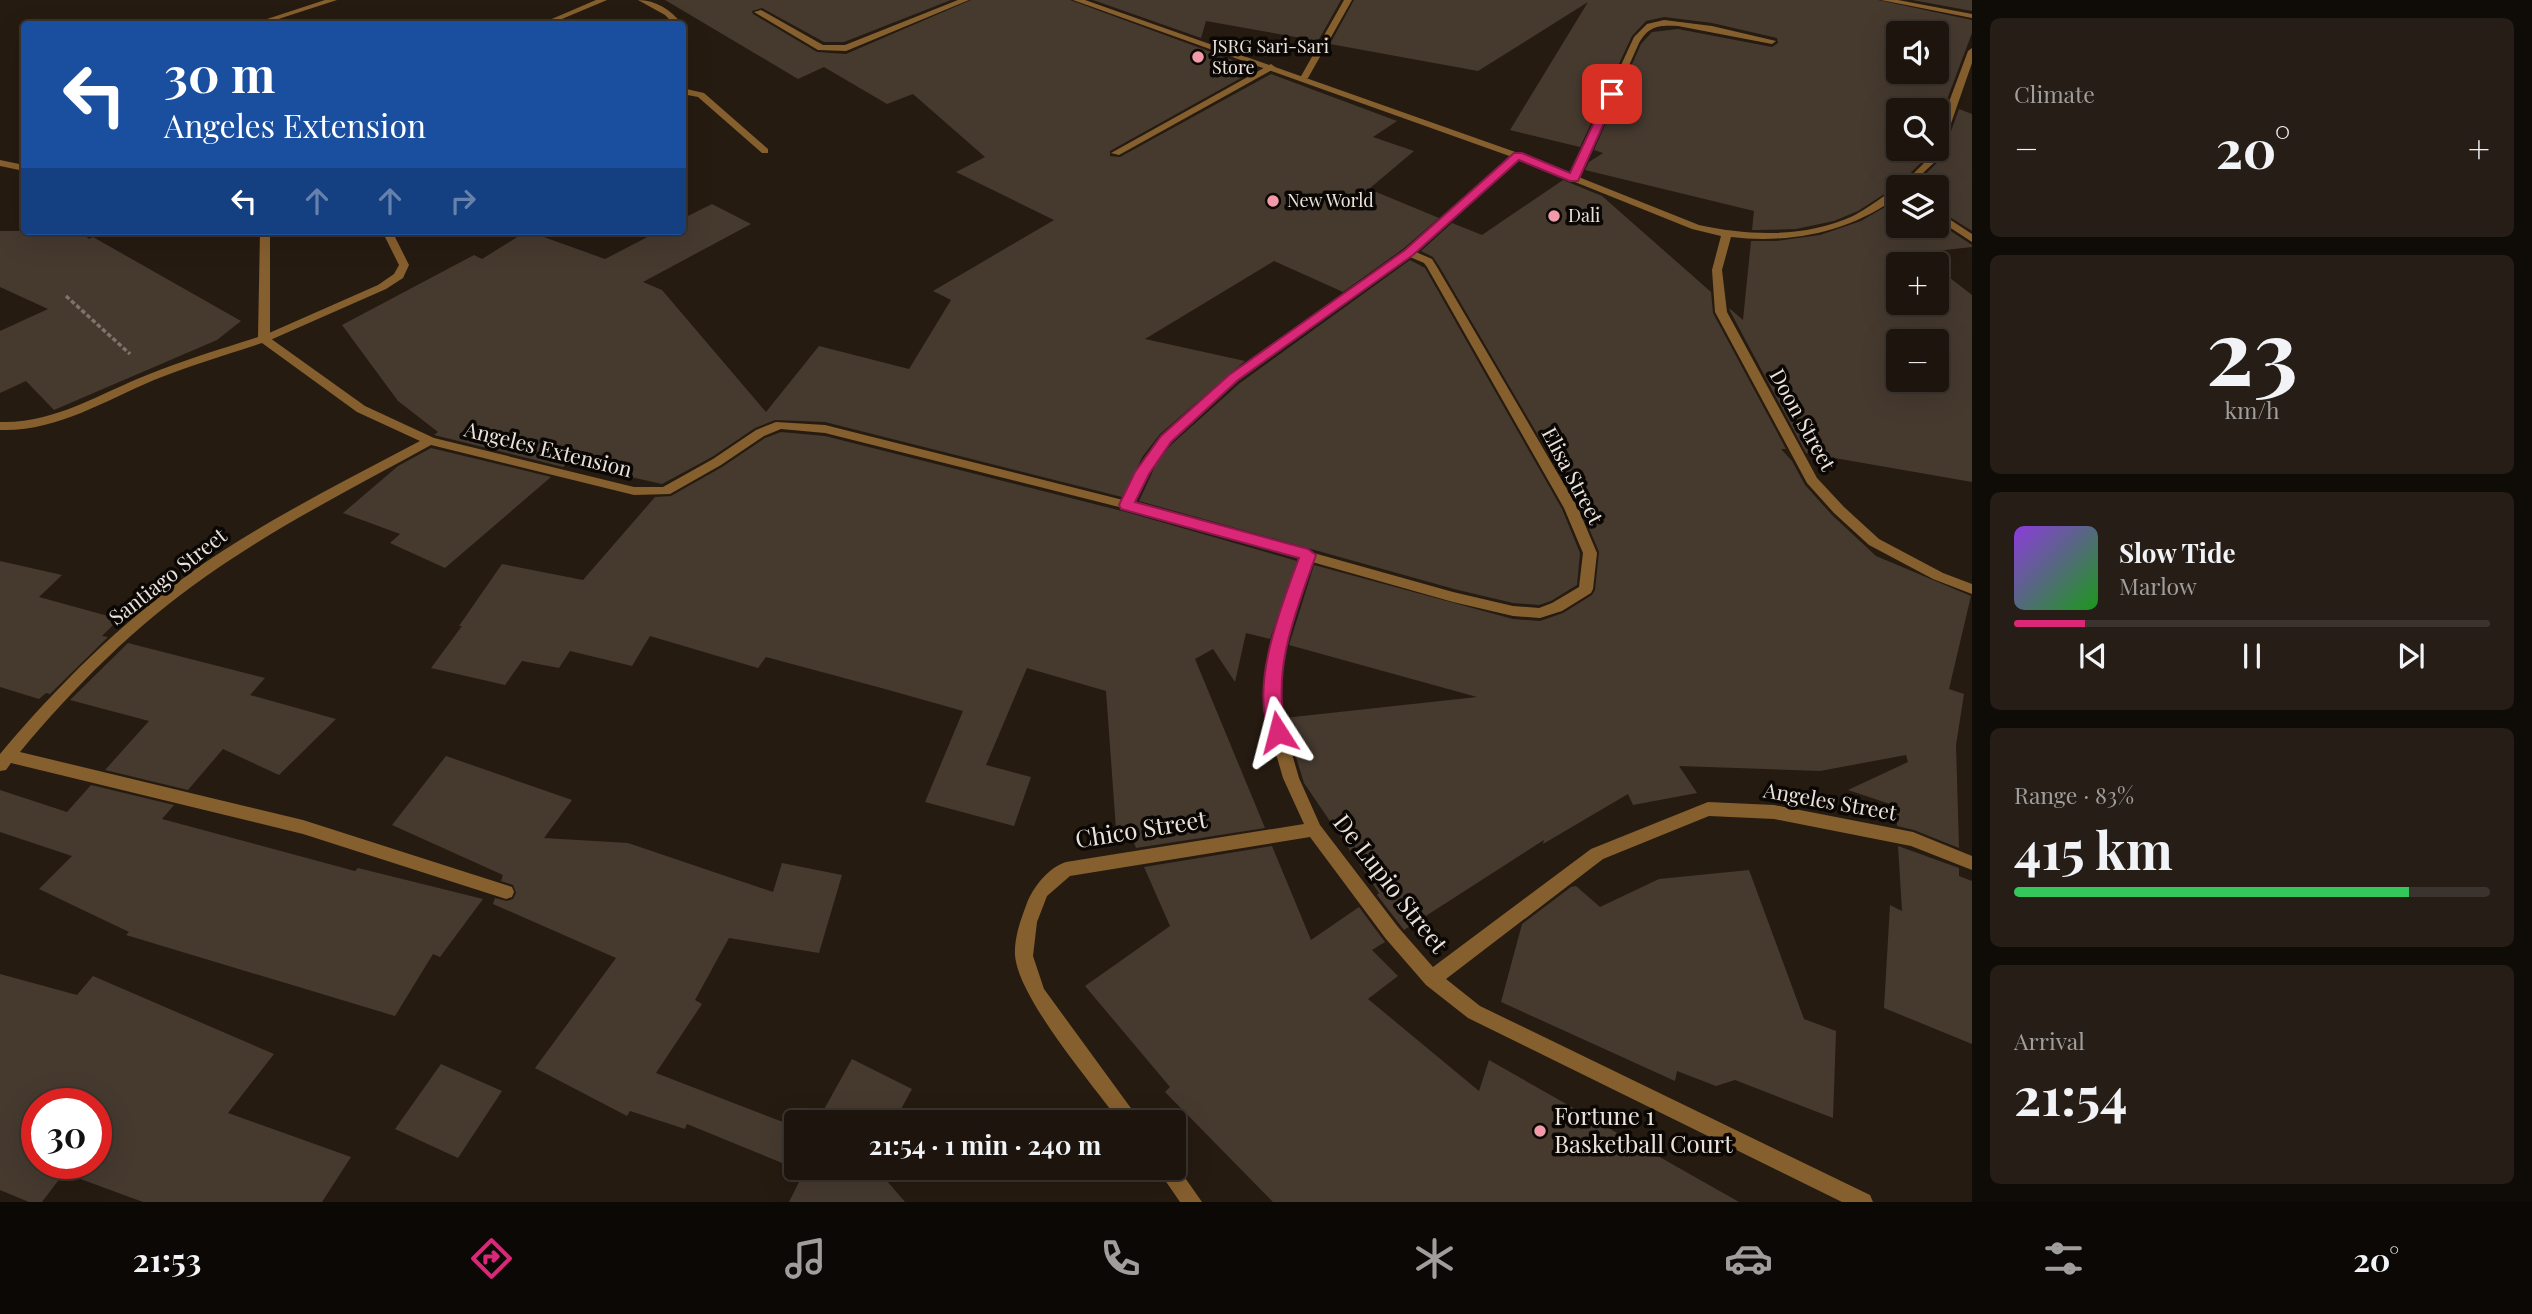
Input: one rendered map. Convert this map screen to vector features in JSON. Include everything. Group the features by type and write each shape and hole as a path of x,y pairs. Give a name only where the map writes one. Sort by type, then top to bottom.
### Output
{"street":[{"path":"266,21 333,0"},
{"path":"551,21 603,0"},
{"path":"642,0 668,13 675,21"},
{"path":"758,12 821,48 833,49 846,48 965,0"},
{"path":"1077,0 1271,66 1518,156 1696,227 1727,236 1775,238 1854,220 1886,202"},
{"path":"1304,78 1348,0"},
{"path":"1885,0 1972,16"},
{"path":"1574,178 1635,43 1646,28 1660,23 1681,25 1772,41"},
{"path":"1949,115 1972,51"},
{"path":"1116,153 1271,66"},
{"path":"686,92 701,95 765,150"},
{"path":"1127,505 1151,457 1166,439 1234,377 1409,253 1518,156"},
{"path":"1916,175 1931,161"},
{"path":"0,163 21,167"},
{"path":"1949,223 1972,239"},
{"path":"264,339 265,235"},
{"path":"0,439 16,429 51,419 154,375 264,339 382,287 399,276 404,265 389,235"},
{"name":"Doon Street","path":"1727,236 1717,270 1721,312 1812,480 1839,510 1874,542 1938,576 1972,589"},
{"name":"Elisa Street","path":"1308,555 1452,597 1513,611 1541,612 1557,607 1586,589 1590,553 1571,508 1432,267 1428,261 1409,253"},
{"name":"Angeles Extension","path":"264,339 361,409 430,441 646,493 665,491 717,462 760,433 789,424 825,429 1127,505 1308,555"},
{"path":"0,426 16,429"},
{"name":"Santiago Street","path":"4,760 81,677 156,607 193,579 281,522 430,441"},
{"name":"De Lupio Street","path":"1308,555 1280,634 1271,709 1291,778 1314,829 1392,933 1433,979 1474,1012 1863,1202"},
{"path":"4,760 303,827 506,892"},
{"name":"Angeles Street","path":"1433,979 1502,923 1597,854 1708,810 1774,812 1913,839 1972,863"},
{"name":"Chico Street","path":"1123,1110 1036,993 1024,956 1028,922 1040,891 1066,869 1314,829"},
{"path":"1176,1180 1192,1202"}],"path":[{"path":"66,296 154,375"}],"building":[{"path":"665,0 951,0 844,42 824,42 762,8 752,11 817,52 846,54 971,0 1070,0 1257,69 1110,151 1110,156 1120,157 1271,74 1397,121 1373,137 1414,151 1369,189 1439,218 1403,249 1343,292 1274,261 1145,339 1245,361 1160,434 1143,456 1122,497 825,422 775,420 755,428 712,457 662,484 568,463 563,467 434,435 438,432 398,401 342,325 474,255 482,259 521,235 538,235 605,259 651,235 686,235 686,217 712,204 751,224 643,282 662,290 766,412 819,346 909,369 951,300 933,291 1054,220 956,172 985,157 913,94 887,104 824,67 798,79"},
{"path":"1093,0 1341,0 1318,41 1206,21 1201,38"},
{"path":"1354,0 1878,0 1972,20 1972,33 1948,98 1886,98 1886,161 1923,161 1908,175 1886,175 1886,193 1858,211 1834,221 1796,229 1752,230 1754,211 1585,170 1589,162 1603,153 1594,150 1641,44 1652,32 1678,29 1772,47 1778,43 1777,38 1712,23 1664,17 1646,21 1632,36 1580,147 1510,130 1588,2 1478,71 1330,44"},
{"path":"1912,0 1972,0 1972,11"},
{"path":"1959,109 1972,114 1972,231 1949,217 1949,175 1924,175 1939,161 1949,161 1949,137"},
{"path":"1563,180 1602,196 1711,292 1713,313 1786,449 1781,449 1792,461 1805,485 1832,515 1876,556 1971,596 1949,689 1964,694 1956,745 1959,848 1897,826 1896,806 1848,790 1908,762 1906,755 1820,771 1679,766 1697,793 1633,805 1628,794 1543,844 1544,840 1404,930 1377,895 1379,893 1304,783 1284,718 1477,697 1289,645 1314,565 1513,619 1540,621 1563,613 1592,595 1595,590 1599,552 1580,507 1439,266 1433,257 1421,251 1452,223 1482,235"},
{"path":"1886,207 1886,238 1949,238 1949,230 1972,245 1926,252 1886,252 1886,315 1949,315 1949,277 1972,295 1972,482 1806,453 1729,308 1743,320 1751,241 1776,241 1820,235 1861,221"},
{"path":"0,231 21,231 21,235 84,235 89,239 93,237 241,321 217,340 54,410 26,381 0,393 0,331 48,309 0,287"},
{"path":"1410,260 1425,268 1562,509 1580,553 1577,585 1551,601 1539,605 1513,603 1454,589 1139,501 1158,460 1240,383"},
{"path":"781,432 825,436 1126,512 1297,561 1270,639 1246,633 1235,682 1213,649 1195,659 1265,828 1136,848 1128,828 1116,829 1106,691 1027,668 986,765 1031,777 1014,826 925,802 963,711 885,689 766,657 758,668 650,636 632,666 570,651 559,668 522,661 505,685 431,668 502,564 583,580 655,497 671,496 722,467 765,438"},
{"path":"431,448 551,477 445,568 390,543 400,534 343,513 398,466"},
{"path":"0,561 62,575 39,597 119,619 102,636 108,637 50,694 46,693 39,699 0,687"},
{"path":"128,643 265,678 250,695 336,719 279,775 223,749 188,790 105,770 149,721 70,700"},
{"path":"446,756 572,800 544,838 628,843 773,892 782,863 842,875 819,953 729,938 695,1000 702,1004 656,1073 784,1122 784,1164 687,1124 685,1129 630,1111 627,1116 535,1068 616,958 493,904 495,898 507,901 513,899 516,893 513,885 501,881 503,875 392,825"},
{"path":"91,785 174,805 162,819 355,871 358,868 483,899 440,957 433,954 395,1016 126,935 129,932 39,889 72,856 0,832 0,790 67,812"},
{"path":"1272,846 1311,940 1359,907 1385,942 1372,950 1398,976 1368,999 1479,1091 1489,1060 1739,1202 1273,1202 1186,1113 1186,1110 1183,1110 1165,1092 1170,1087 1085,986 1170,926 1144,867"},
{"path":"1898,846 1959,868 1959,876 1972,881 1972,1044 1884,1008 1890,905 1902,911"},
{"path":"1749,870 1804,1019 1836,1031 1833,1118 1735,1080 1716,1086 1677,1071 1675,1081 1501,1002 1522,924 1571,887 1576,886 1600,907 1659,879"},
{"path":"0,974 77,995 93,976 274,1054 228,1113 351,1157 322,1202 143,1202 80,1179 112,1179 112,1088 21,1088 21,1179 59,1179 42,1202 29,1202 0,1190"},
{"path":"852,1059 912,1089 901,1110 824,1110"},
{"path":"441,1064 502,1091 458,1158 395,1129"},
{"path":"800,1180 886,1180 905,1202 789,1202"}],"place":[{"name":"JSRG Sari-Sari Store","path":"1198,57"},
{"name":"New World","path":"1273,201"},
{"name":"Dali","path":"1554,216"},
{"name":"Fortune 1 Basketball Court","path":"1540,1131"}],"route":[{"path":"1278,732 1271,709 1280,634 1308,555 1127,505 1142,472 1166,439 1234,377 1409,253 1518,156 1574,178 1612,94"}]}
